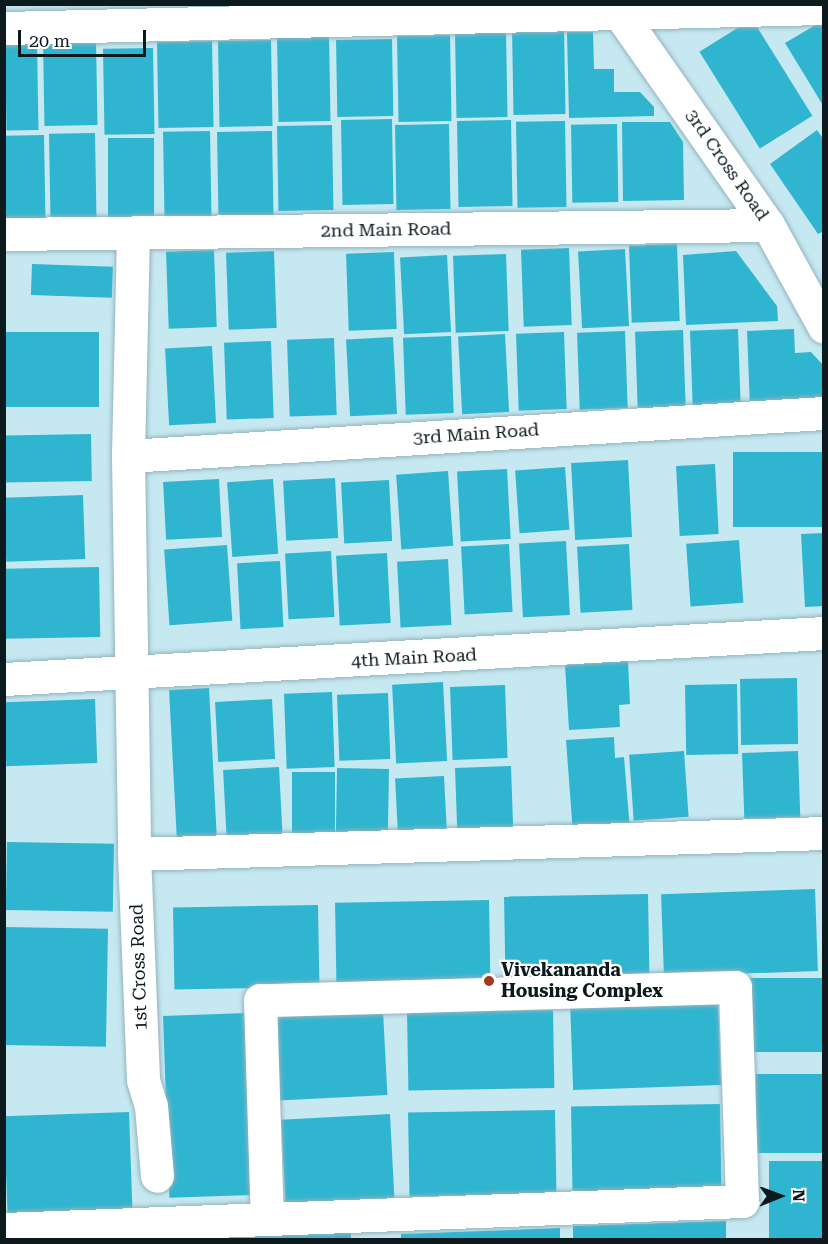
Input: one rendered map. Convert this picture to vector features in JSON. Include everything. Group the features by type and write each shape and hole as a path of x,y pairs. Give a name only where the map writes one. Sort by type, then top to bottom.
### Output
{"street":[{"path":"4,28 618,11 824,8"},
{"name":"3rd Cross Road","path":"618,11 768,225 824,327"},
{"name":"2nd Main Road","path":"4,234 768,225"},
{"name":"1st Cross Road","path":"133,234 128,456 134,854 143,1080 151,1106 157,1176"},
{"name":"3rd Main Road","path":"128,456 824,413"},
{"name":"4th Main Road","path":"4,679 130,675 824,633"},
{"path":"134,854 824,833"},
{"path":"4,1229 149,1232 267,1218 742,1201 735,987 260,1000 267,1218"}],"building":[{"path":"752,19 812,116 760,149 699,52"},
{"path":"824,20 824,107 785,43"},
{"path":"564,28 566,114 514,115 512,29"},
{"path":"506,31 508,117 457,118 455,32"},
{"path":"567,32 593,32 594,69 614,69 614,92 640,92 654,107 654,116 569,118"},
{"path":"329,35 331,121 279,122 277,36"},
{"path":"450,35 452,121 399,122 397,36"},
{"path":"392,39 393,116 337,117 336,40"},
{"path":"96,40 97,125 44,126 43,41"},
{"path":"271,40 273,126 220,127 218,41"},
{"path":"212,41 214,127 159,128 157,42"},
{"path":"37,44 39,130 7,131 5,45"},
{"path":"153,48 155,134 105,135 103,49"},
{"path":"392,119 393,204 342,205 341,120"},
{"path":"511,120 513,206 459,207 457,121"},
{"path":"565,121 567,207 518,208 516,122"},
{"path":"622,122 670,122 683,142 684,200 623,201"},
{"path":"449,124 450,209 396,210 395,125"},
{"path":"617,124 618,202 572,203 571,125"},
{"path":"332,125 333,210 278,211 277,126"},
{"path":"817,130 824,140 824,231 818,234 770,164"},
{"path":"210,131 211,216 164,217 163,132"},
{"path":"272,131 274,217 219,218 217,132"},
{"path":"95,133 96,218 50,219 49,134"},
{"path":"44,135 46,221 6,222 4,136"},
{"path":"108,138 154,138 154,224 108,224"},
{"path":"677,244 680,321 632,323 629,246"},
{"path":"569,248 572,325 524,327 521,250"},
{"path":"625,249 629,326 582,328 578,251"},
{"path":"214,250 217,327 169,329 166,252"},
{"path":"274,251 277,328 229,330 226,253"},
{"path":"736,251 777,306 778,321 686,325 683,255"},
{"path":"394,252 397,329 349,331 346,254"},
{"path":"506,254 509,331 456,333 453,256"},
{"path":"447,255 451,332 404,334 400,257"},
{"path":"32,264 113,267 112,298 31,295"},
{"path":"738,329 741,406 693,408 690,331"},
{"path":"794,329 795,353 811,352 824,366 824,405 750,408 747,331"},
{"path":"683,330 686,407 638,409 635,332"},
{"path":"625,331 628,408 580,410 577,333"},
{"path":"4,332 99,332 99,407 4,407"},
{"path":"564,332 567,409 519,411 516,334"},
{"path":"505,334 509,412 462,414 458,336"},
{"path":"451,336 454,413 406,415 403,338"},
{"path":"393,337 397,414 350,416 346,339"},
{"path":"334,338 337,415 290,417 287,340"},
{"path":"271,341 274,418 227,420 224,343"},
{"path":"212,346 216,423 169,425 165,348"},
{"path":"91,434 92,481 5,483 4,436"},
{"path":"733,452 824,452 824,527 733,527"},
{"path":"628,460 632,537 575,540 571,463"},
{"path":"715,464 719,534 680,536 676,466"},
{"path":"565,467 569,530 520,533 515,470"},
{"path":"507,469 511,539 461,542 457,472"},
{"path":"448,471 453,546 401,549 396,475"},
{"path":"335,478 338,538 286,541 283,481"},
{"path":"219,479 222,537 166,540 163,482"},
{"path":"273,479 278,554 232,557 227,482"},
{"path":"389,480 392,541 344,543 341,483"},
{"path":"83,495 85,559 6,562 4,498"},
{"path":"824,533 824,606 805,607 801,534"},
{"path":"739,540 743,603 691,607 686,544"},
{"path":"566,541 570,615 523,617 519,543"},
{"path":"509,544 513,612 465,614 461,547"},
{"path":"629,544 632,610 581,613 577,547"},
{"path":"227,545 232,621 169,625 164,549"},
{"path":"331,551 334,617 289,619 285,553"},
{"path":"387,553 391,623 340,626 336,556"},
{"path":"448,559 451,625 401,628 397,562"},
{"path":"280,561 283,627 241,629 237,563"},
{"path":"99,567 100,637 5,639 4,569"},
{"path":"628,661 630,704 619,705 620,727 569,730 565,665"},
{"path":"797,678 798,744 741,745 740,679"},
{"path":"443,682 447,761 396,764 392,685"},
{"path":"737,684 738,754 686,755 685,685"},
{"path":"505,685 508,758 453,760 450,687"},
{"path":"209,688 217,838 177,840 169,690"},
{"path":"332,692 335,767 287,769 284,694"},
{"path":"388,693 390,759 339,761 337,695"},
{"path":"95,699 97,763 6,766 4,702"},
{"path":"272,699 275,759 218,762 215,702"},
{"path":"614,737 615,758 624,757 630,830 573,834 566,740"},
{"path":"684,751 689,817 634,821 629,755"},
{"path":"798,751 800,817 744,819 742,753"},
{"path":"511,766 513,832 457,834 455,768"},
{"path":"279,767 283,840 227,843 223,770"},
{"path":"337,768 389,769 388,834 336,833"},
{"path":"292,772 335,772 335,845 292,845"},
{"path":"444,776 447,833 398,835 395,779"},
{"path":"7,842 114,844 113,912 6,910"},
{"path":"815,889 818,971 664,976 661,894"},
{"path":"648,894 649,979 506,982 504,897"},
{"path":"489,900 490,981 336,984 335,903"},
{"path":"318,905 319,987 174,990 173,908"},
{"path":"4,927 108,929 106,1047 4,1045"},
{"path":"746,978 824,978 824,1052 746,1052"},
{"path":"718,997 721,1085 573,1090 570,1002"},
{"path":"553,1010 554,1088 408,1091 407,1013"},
{"path":"383,1011 387,1095 279,1101 274,1017"},
{"path":"246,1013 252,1195 169,1198 163,1016"},
{"path":"756,1074 824,1074 824,1153 756,1153"},
{"path":"720,1104 722,1190 573,1193 571,1107"},
{"path":"555,1110 556,1194 409,1197 408,1113"},
{"path":"129,1112 133,1218 8,1222 4,1116"},
{"path":"390,1114 394,1198 286,1204 281,1120"},
{"path":"769,1161 824,1161 824,1240 769,1240"},
{"path":"726,1221 726,1240 573,1240 573,1226"},
{"path":"560,1228 560,1240 401,1240 401,1234"},
{"path":"351,1231 351,1240 178,1240 178,1237"}],"place":[{"name":"Vivekananda Housing Complex","path":"489,981"}]}
